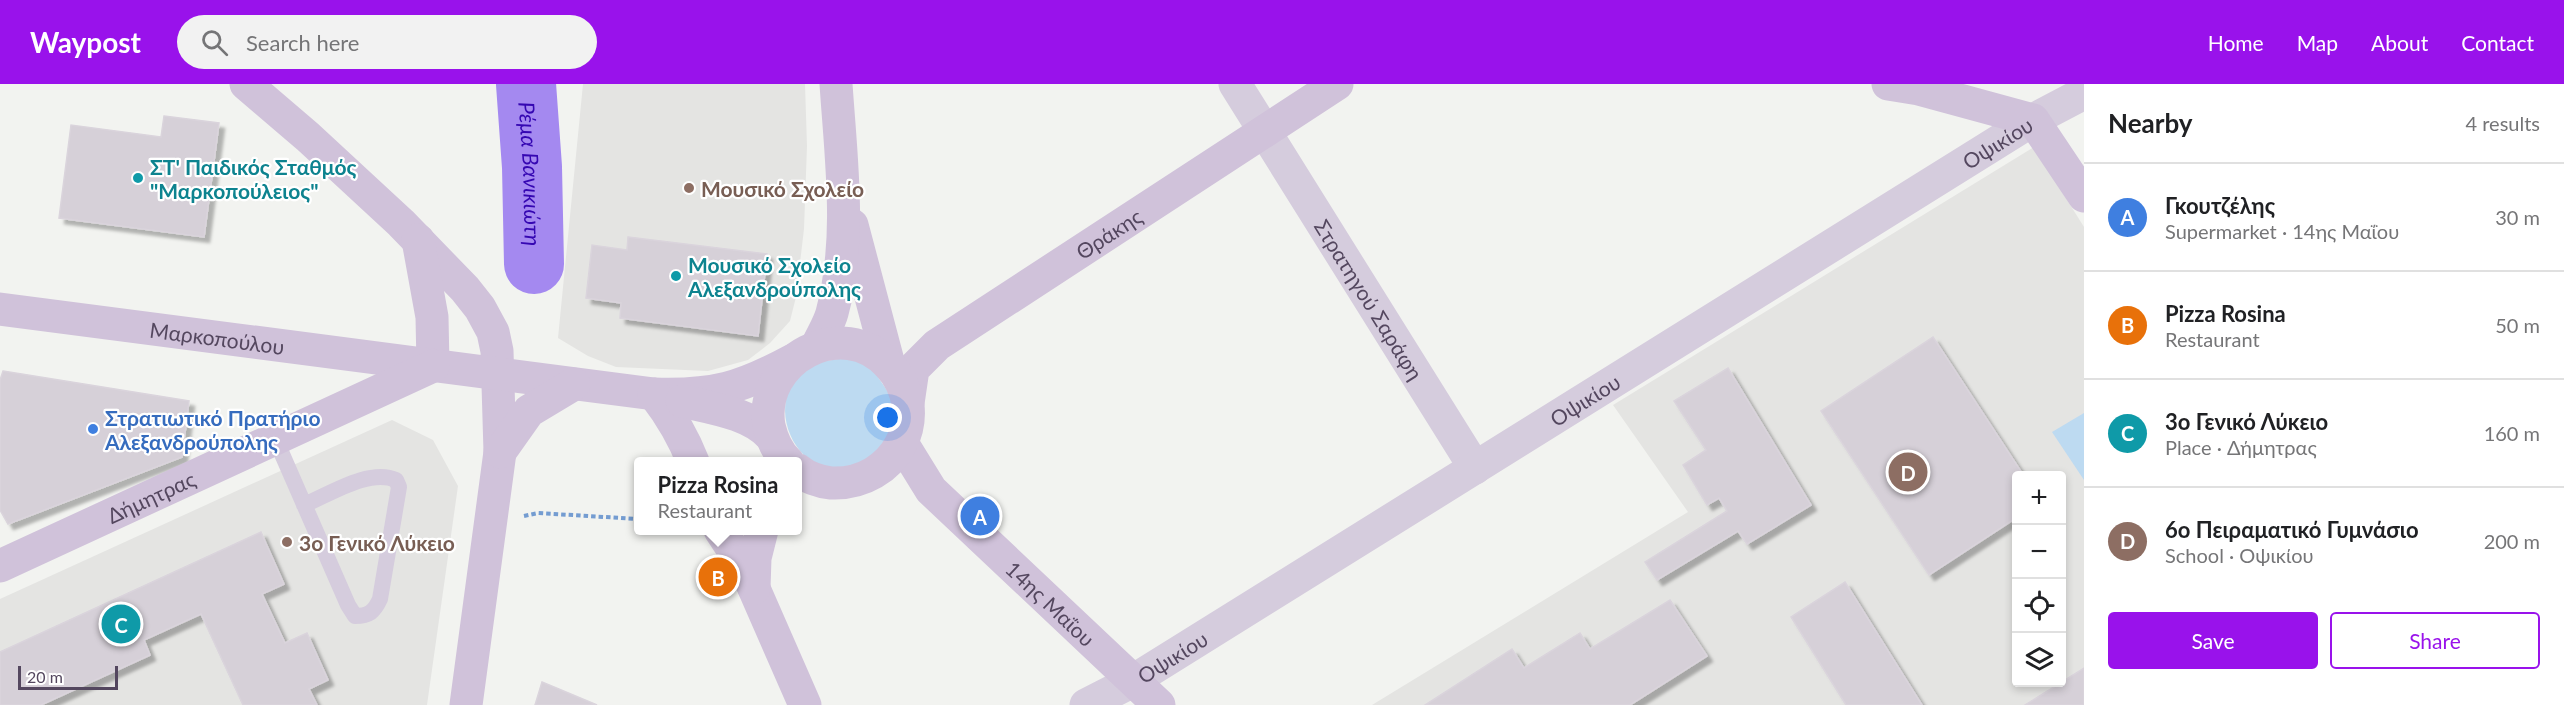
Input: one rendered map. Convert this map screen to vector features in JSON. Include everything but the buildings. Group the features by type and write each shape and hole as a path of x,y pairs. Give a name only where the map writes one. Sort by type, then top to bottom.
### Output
{"street":[{"path":"246,84 363,186 418,240 480,308 495,340 499,374 500,452 466,705"},
{"path":"785,457 768,415 770,395 779,375 805,353 831,315 839,280 843,192 836,84"},
{"name":"Στρατηγού Σαράφη","path":"1234,84 1474,468"},
{"name":"Θράκης","path":"908,403 913,369 938,345 1337,84"},
{"path":"1888,84 1919,89 2034,120 2084,196"},
{"name":"Οψικίου","path":"1086,705 1131,681 2034,120 2084,93"},
{"path":"843,192 889,365"},
{"path":"418,240 432,317 433,366"},
{"name":"Μαρκοπούλου","path":"0,309 654,394"},
{"path":"654,394 683,395 737,387 805,353 836,344 856,346 873,353 889,365 901,382 908,403 908,424 902,443 889,462 870,476 847,483 823,482 802,468"},
{"name":"Δήμητρας","path":"0,566 433,366"},
{"path":"500,452 529,411 574,384"},
{"path":"654,394 729,414 764,428 785,457"},
{"path":"654,394 673,418 691,457"},
{"name":"14ης Μαΐου","path":"902,443 931,490 1159,705"},
{"path":"723,535 745,568 804,705"},
{"path":"754,590 755,558 761,535"}],"lane":[{"path":"274,438 348,605 355,615 367,615 375,610 380,599 399,487 396,480 385,475 370,477 304,505"}],"path":[{"path":"518,517 538,513 634,519"}],"shaded area":[{"name":"Μουσικό Σχολείο","path":"583,84 805,84 807,146 804,229 796,297 790,321 770,343 748,360 708,371 616,367 588,356 558,338"},
{"path":"2034,147 2084,227 2084,705 1372,705 1688,512 1613,405"},
{"path":"863,355 903,414 874,461 846,468 825,468 804,456 796,446 787,424 785,412 787,395 807,364"},
{"path":"2084,413 2084,480 2052,432"},
{"name":"3o Γενικό Λύκειο","path":"392,420 433,440 458,486 427,705 0,705 0,599"}],"waterway":[{"name":"Ρέμα Βανικιώτη","path":"526,84 532,167 534,264"}],"place":[{"name":"ΣΤ' Παιδικός Σταθμός \"Μαρκοπούλειος\"","path":"138,178"},
{"name":"Μουσικό Σχολείο","path":"689,188"},
{"name":"Μουσικό Σχολείο Αλεξανδρούπολης","path":"676,276"},
{"name":"Στρατιωτικό Πρατήριο Αλεξανδρούπολης","path":"93,429"},
{"name":"6ο Πειραματικό Γυμνάσιο","path":"1908,472"},
{"name":"Γκουτζέλης","path":"980,516"},
{"name":"3o Γενικό Λύκειο","path":"287,542"},
{"name":"Pizza Rosina","path":"718,577"},
{"name":"3ο Γενικό Λύκειο","path":"121,624"}]}
